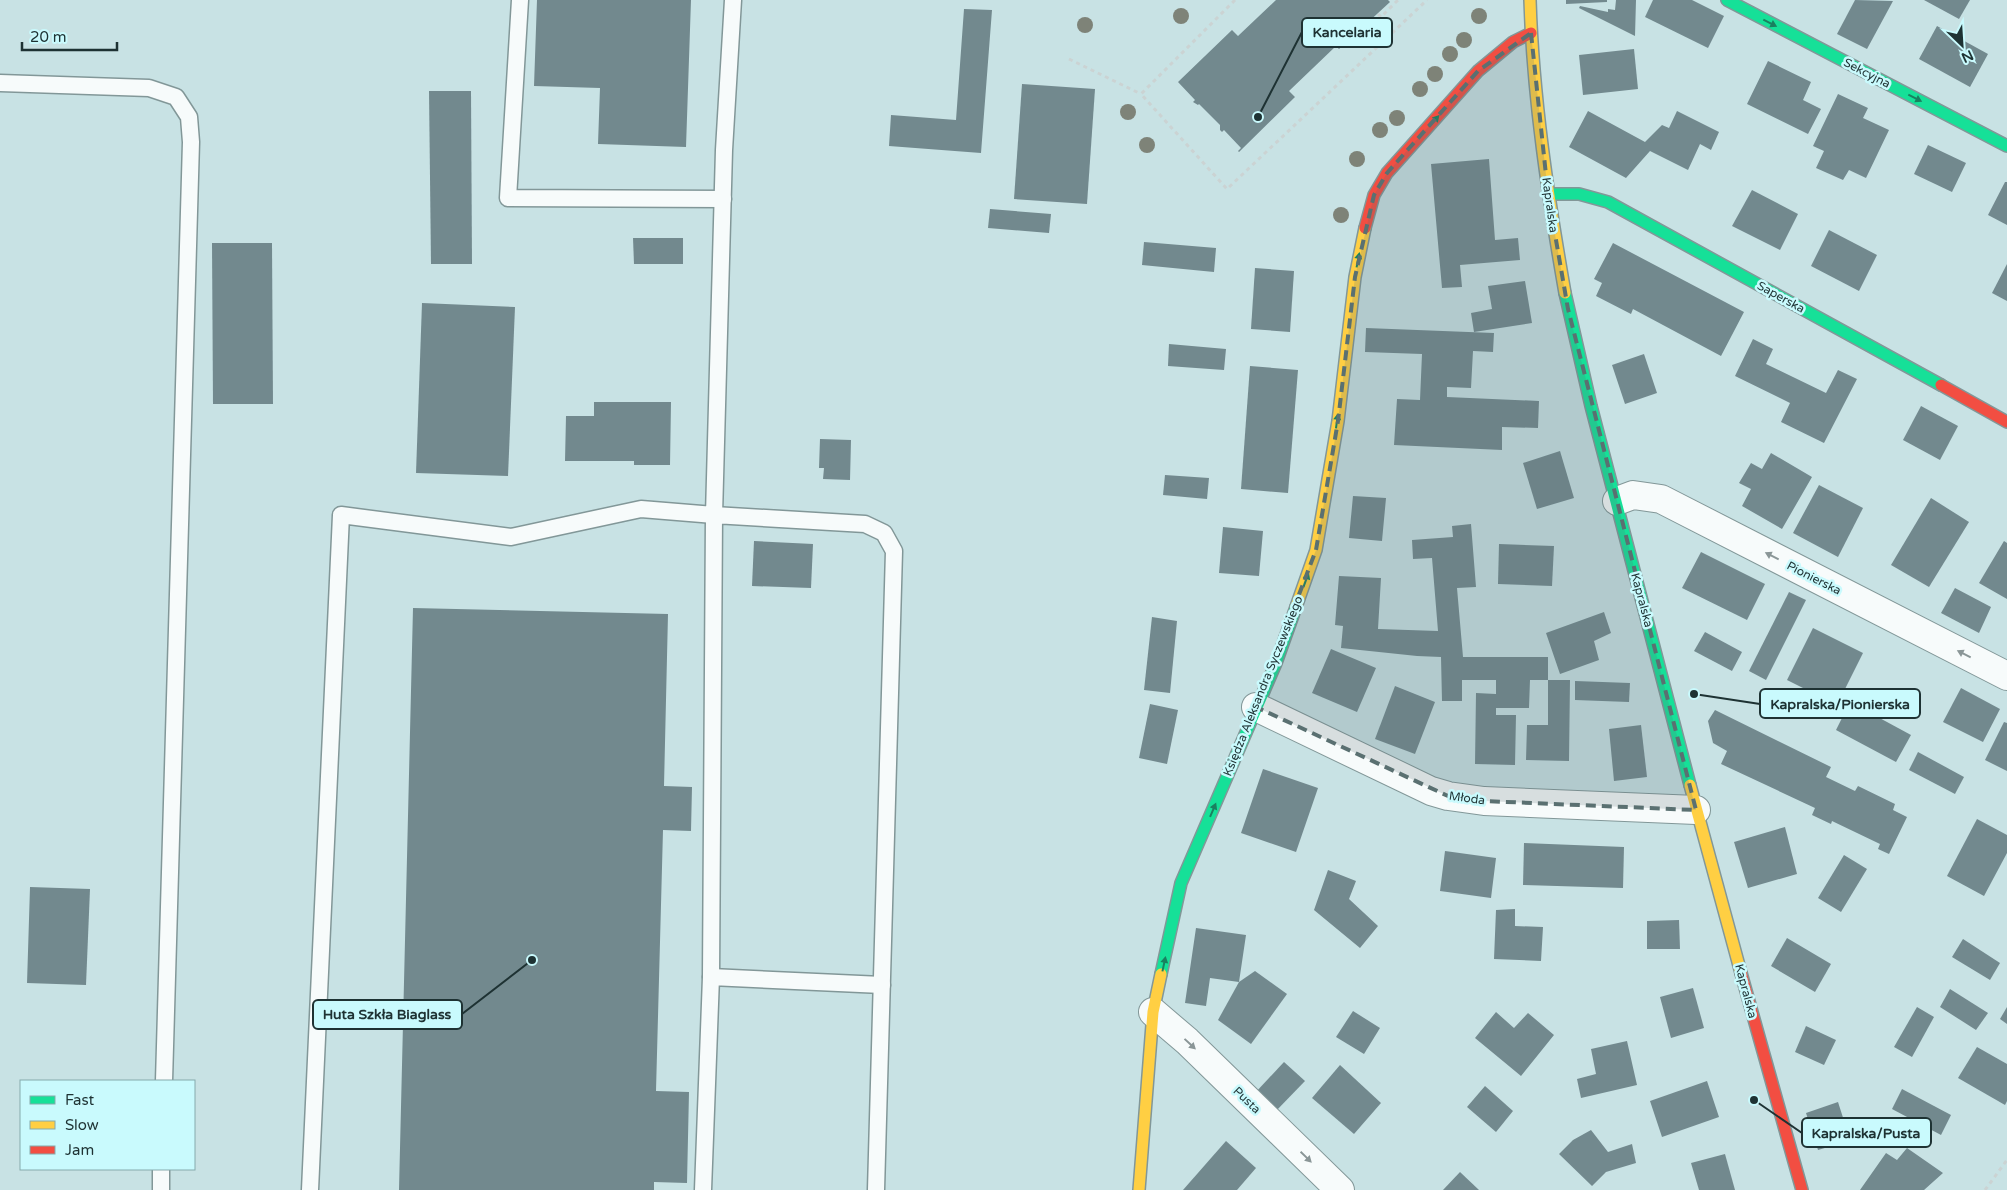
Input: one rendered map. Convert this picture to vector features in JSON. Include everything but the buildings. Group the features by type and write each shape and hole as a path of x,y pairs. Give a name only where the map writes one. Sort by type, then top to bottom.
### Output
{"street":[{"name":"Kapralska","path":"1530,0 1531,33 1548,194 1568,309 1696,810 1802,1190"},
{"name":"Sekcyjna","path":"1727,0 2007,146"},
{"name":"Księdza Aleksandra Syczewskiego","path":"1139,1190 1153,1012 1181,883 1276,663 1316,550 1338,422 1355,277 1368,211 1374,195 1387,173 1478,71 1513,42 1531,33"},
{"name":"Saperska","path":"1548,194 1566,192 1593,195 1608,202 2007,422"},
{"name":"Pionierska","path":"1617,501 1634,495 1661,499 2007,676"},
{"name":"Młoda","path":"1256,707 1431,791 1448,796 1484,802 1696,810"},
{"name":"Pusta","path":"1153,1012 1187,1041 1340,1190"}],"lane":[{"path":"520,0 508,198 723,199"},
{"path":"703,1190 711,977 714,515 724,150 734,0"},
{"path":"0,83 149,88 176,97 189,117 191,151 164,1080"},
{"path":"310,1190 341,514 511,537 641,509 865,524 884,532 894,551 876,1190"},
{"path":"711,977 882,985"},
{"path":"160,1190 161,1170"}],"path":[{"path":"1141,94 1235,0"},
{"path":"1378,14 1380,17 1398,0"},
{"path":"1069,59 1141,94 1227,189 1427,0"},
{"path":"1985,1190 2007,1160"}],"highlighted area":[{"path":"1531,33 1548,194 1568,309 1696,810 1484,801 1448,796 1256,707 1316,550 1338,421 1355,277 1374,195 1387,173 1478,71"}],"traffic: fast":[{"path":"1727,0 2007,146"},
{"path":"1548,194 1579,194 1608,202 1941,385"},
{"path":"1565,293 1591,406 1690,785"},
{"path":"1161,974 1181,883 1276,663 1296,607"}],"traffic: slow":[{"path":"1530,0 1534,73 1542,147 1565,293"},
{"path":"1296,607 1316,550 1338,421 1355,277 1365,228"},
{"path":"1690,785 1741,973"},
{"path":"1139,1190 1153,1012 1161,974"}],"traffic: jam":[{"path":"1365,228 1374,195 1387,173 1478,71 1513,42 1531,33"},
{"path":"1941,385 2007,422"},
{"path":"1741,973 1802,1190"}],"place":[{"name":"Kancelaria","path":"1258,117"},
{"name":"Kapralska/Pionierska","path":"1694,694"},
{"name":"Huta Szkła Biaglass","path":"532,960"},
{"name":"Kapralska/Pusta","path":"1754,1100"}]}
